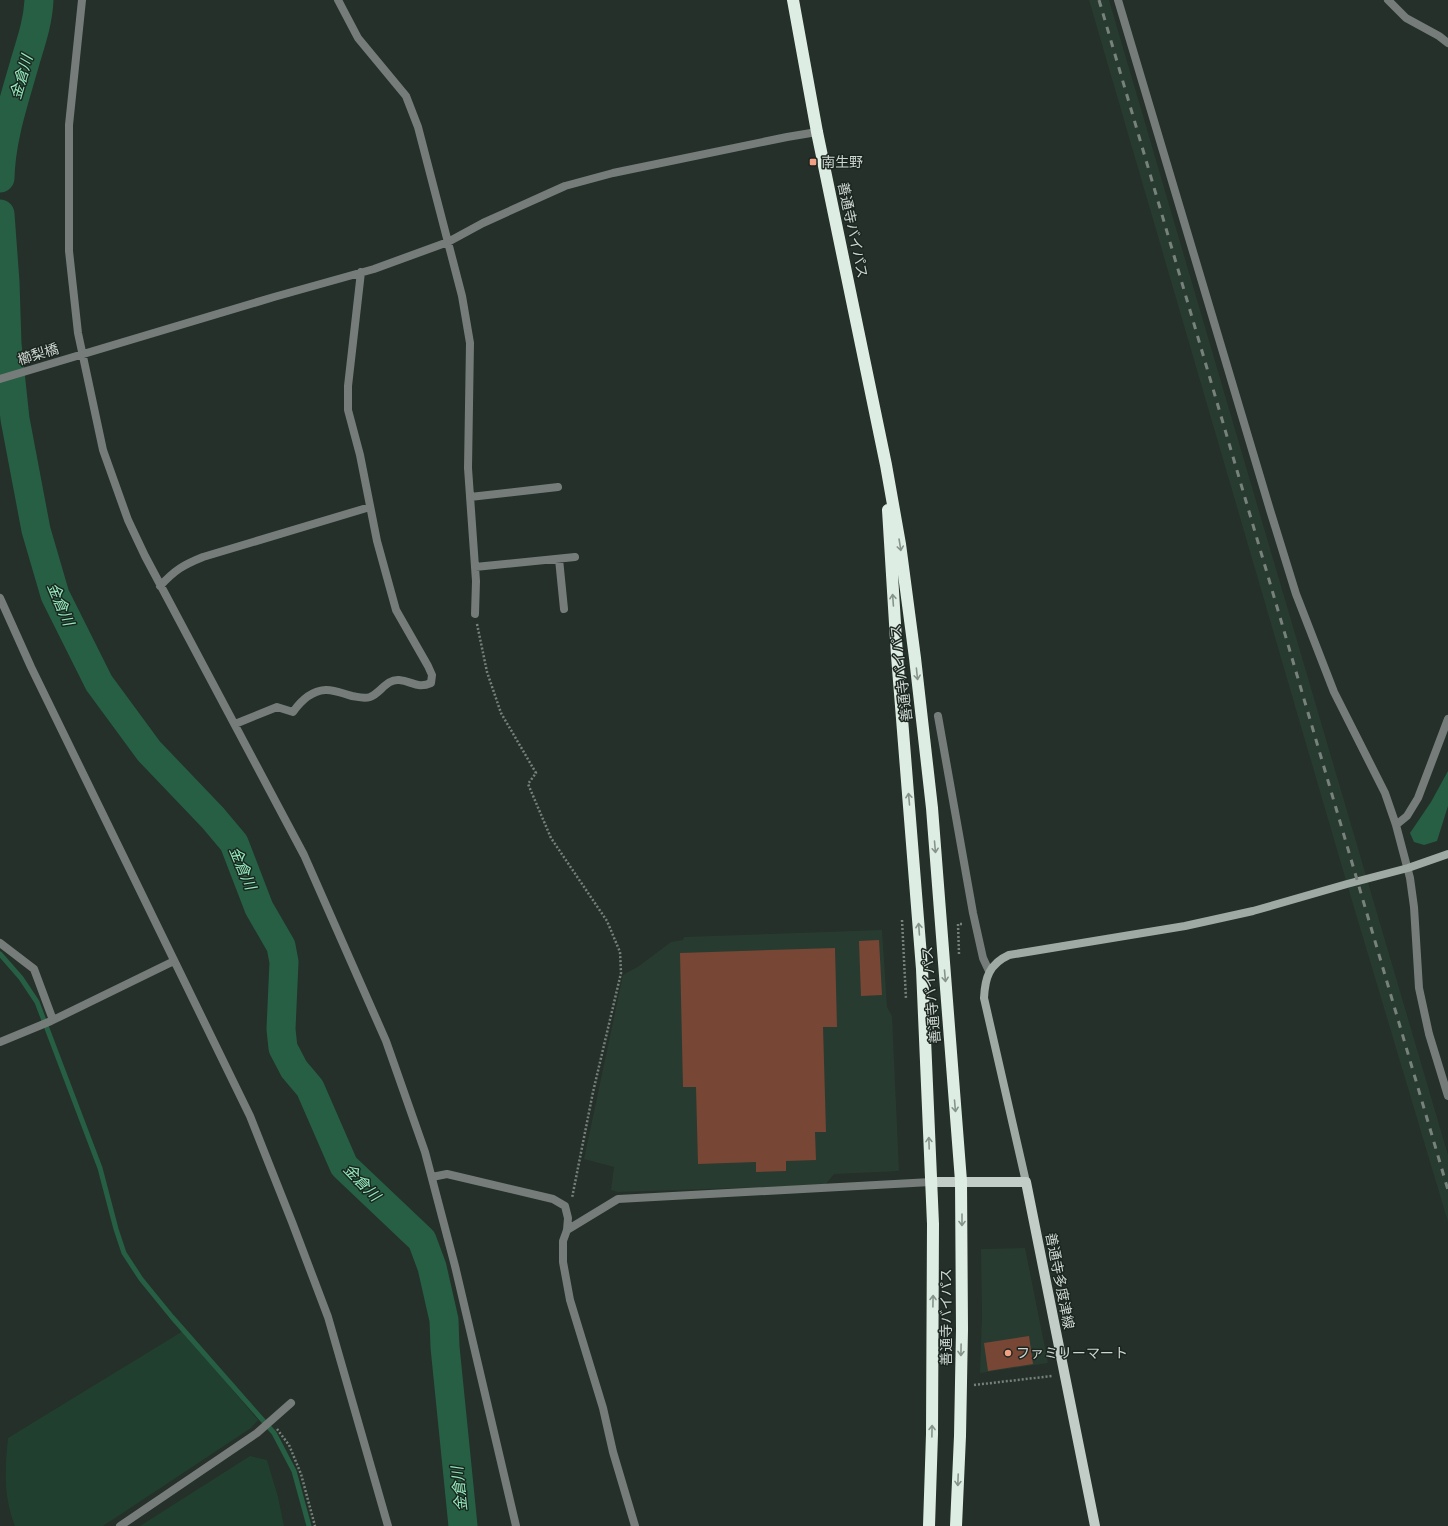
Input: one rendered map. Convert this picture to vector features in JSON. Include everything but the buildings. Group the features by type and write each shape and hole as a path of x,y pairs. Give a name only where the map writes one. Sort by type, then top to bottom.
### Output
{"highway":[{"name":"善通寺バイパス","path":"793,0 817,132 886,465 900,544 931,800 961,1181 960,1436 956,1526"},
{"name":"善通寺バイパス","path":"886,465 897,656 922,969 934,1245 932,1434 929,1526"}],"main road":[{"path":"931,1182 1026,1182"},
{"name":"善通寺多度津線","path":"1026,1182 1095,1526"}],"street":[{"path":"82,0 69,125 70,251 78,333 103,450 128,520 160,586 304,855 383,1034 426,1152 455,1266 516,1526"},
{"path":"338,0 358,38 406,96 418,127 462,296 470,343 468,468 476,581 475,614"},
{"path":"1118,0 1296,594 1334,692 1385,793 1396,825 1410,878 1414,907 1419,988 1429,1034 1448,1096"},
{"path":"1388,0 1406,18 1439,36 1448,44"},
{"name":"櫛梨橋","path":"0,379 274,296 361,272 448,242 483,223 566,186 613,173 817,132"},
{"path":"235,724 277,707 293,712 300,702 309,696 325,690 364,698 371,697 393,680 400,680 415,685 424,686 432,683 432,675 428,666 396,610 377,541 360,455 348,410 348,386 361,272"},
{"path":"470,497 558,487"},
{"path":"160,586 174,570 203,557 370,507"},
{"path":"475,567 574,557"},
{"path":"558,559 564,609"},
{"path":"0,598 31,667 250,1116 328,1317 388,1526"},
{"path":"938,716 973,913 983,958 989,971"},
{"path":"1396,825 1407,816 1418,798 1448,719"},
{"path":"1026,1182 984,998 985,982 989,971 1002,958 1009,955 1219,919 1408,868 1448,854"},
{"path":"0,943 34,969 52,1021"},
{"path":"0,1042 52,1021 174,961"},
{"path":"432,1177 448,1174 553,1199 565,1206 568,1218 567,1230 563,1241 563,1262 570,1300 635,1526"},
{"path":"567,1230 618,1199 931,1182"},
{"path":"120,1526 262,1429 291,1403"}],"path":[{"path":"475,614 490,679 501,713 536,773 528,784 551,838 607,921 620,952 621,973 593,1092 568,1218"},
{"path":"902,920 906,999"},
{"path":"959,960 958,924 964,924"},
{"path":"974,1385 1064,1374"},
{"path":"271,1422 289,1445 301,1474 315,1526"}],"shaded area":[{"path":"1089,0 1109,0 1448,1155 1448,1222 1347,884"},
{"path":"1448,771 1448,806 1437,841 1424,845 1414,842 1410,833 1431,802"},
{"path":"882,930 887,1007 892,1016 899,1171 834,1174 825,1185 618,1192 611,1190 614,1167 584,1159 623,975 639,966 671,942 683,940 684,937"},
{"path":"1025,1248 1048,1363 980,1373 982,1316 981,1249"},
{"path":"183,1331 258,1420 251,1428 103,1526 15,1526 8,1504 6,1482 8,1438"},
{"path":"250,1456 267,1460 278,1497 284,1526 140,1526"}],"waterway":[{"name":"金倉川","path":"0,178 5,134 34,32 39,0"},
{"name":"金倉川","path":"0,214 5,282 7,344 15,419 36,530 55,595 99,683 149,751 213,818 234,843 259,908 281,946 284,962 281,1029 283,1048 294,1069 310,1088 344,1166 422,1240 432,1267 444,1320 445,1347 463,1526"},
{"path":"0,954 21,978 37,1002 100,1168 124,1253 141,1279 172,1317 274,1433 294,1471 309,1526"}],"railway":[{"path":"1099,0 1448,1190"}],"place":[{"name":"南生野","path":"813,162"},
{"name":"ファミリーマート","path":"1008,1353"}]}
